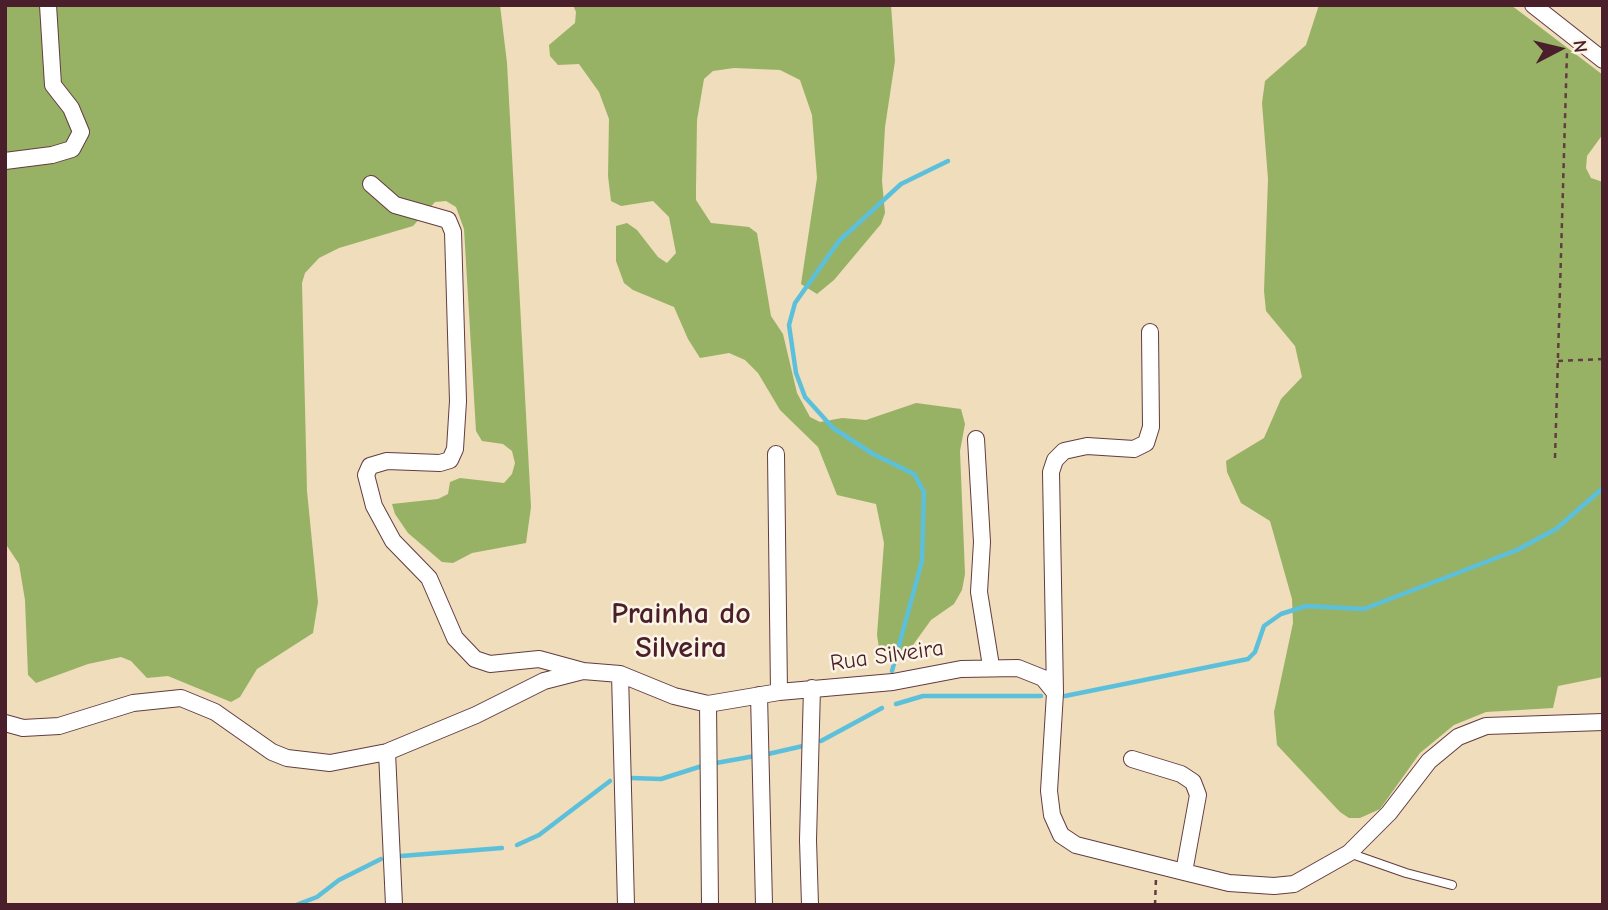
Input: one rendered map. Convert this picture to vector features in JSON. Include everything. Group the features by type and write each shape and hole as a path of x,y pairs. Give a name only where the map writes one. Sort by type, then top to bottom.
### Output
{"street":[{"path":"5,161 52,155 72,149 81,132 71,108 53,85 48,5"},
{"path":"1532,5 1603,60"},
{"path":"371,184 396,205 448,220 453,232 458,401 455,449 450,460 440,463 387,461 370,466 366,475 374,506 393,541 429,578 455,638 475,659 490,664 540,659 583,671"},
{"path":"1150,332 1151,427 1146,443 1134,449 1087,446 1064,451 1055,460 1051,471 1055,693 1049,791 1055,827 1062,835 1076,845 1184,872 1252,886 1294,884 1349,853 1389,813 1429,761 1458,737 1486,726 1603,722"},
{"path":"976,439 982,542 979,592 991,666"},
{"path":"776,454 779,692"},
{"name":"Rua Silveira","path":"5,723 23,727 60,726 133,703 181,698 215,712 272,752 287,758 330,763 387,751 476,715 544,681 583,671 620,674 674,696 708,704 779,692 893,682 991,666 1032,671 1051,683 1055,693"},
{"path":"620,674 626,905"},
{"path":"810,905 808,839 813,688"},
{"path":"760,695 764,905"},
{"path":"708,704 710,905"},
{"path":"387,751 394,905"},
{"path":"1132,759 1181,774 1193,782 1198,795 1184,872"}],"lane":[{"path":"1349,853 1406,873 1452,885"}],"path":[{"path":"1555,457 1567,34"},
{"path":"1558,361 1603,359"},
{"path":"1156,864 1156,905"}],"green space":[{"path":"5,5 500,5 507,63 531,507 526,543 472,553 453,563 442,562 408,533 395,514 392,504 438,499 448,494 450,482 460,478 504,483 512,474 515,463 512,451 503,444 482,441 476,431 464,229 456,207 446,201 435,202 413,226 339,248 319,258 305,273 302,283 307,491 318,602 313,633 257,669 240,697 231,702 168,676 147,678 131,661 121,657 88,664 36,683 28,675 25,600 19,564 5,543"},
{"path":"573,5 891,5 895,61 885,127 882,181 885,213 881,224 834,280 817,294 801,284 817,178 812,115 800,80 780,70 734,68 713,71 704,79 697,120 696,200 711,223 749,227 757,233 771,316 783,334 797,393 810,417 820,422 842,418 866,420 916,403 961,409 965,424 960,451 965,574 962,590 954,604 931,620 905,656 889,660 880,654 877,635 884,543 876,504 837,495 818,447 780,410 758,373 745,360 729,353 700,358 674,307 633,290 624,283 616,261 616,226 627,223 637,230 658,257 667,263 676,253 669,217 653,201 621,206 611,201 608,176 609,119 599,92 579,64 558,65 550,56 549,45 575,23 576,12"},
{"path":"1319,5 1511,5 1603,75 1603,134 1587,156 1586,168 1591,178 1603,182 1603,677 1558,686 1553,708 1486,712 1454,725 1420,753 1380,809 1360,818 1349,818 1340,812 1277,745 1274,712 1293,623 1292,599 1270,521 1241,503 1227,472 1226,461 1264,438 1281,399 1302,377 1295,346 1266,311 1264,291 1268,179 1262,103 1265,81 1306,45"}],"waterway":[{"path":"892,671 922,561 924,492 914,474 873,454 833,428 805,397 796,373 789,325 795,303 839,241 901,184 948,161"},
{"path":"1065,696 1248,659 1255,652 1264,626 1281,614 1306,606 1364,609 1517,550 1556,529 1603,488"},
{"path":"896,704 923,696 1041,696"},
{"path":"821,741 882,708"},
{"path":"768,754 803,746"},
{"path":"716,763 755,756"},
{"path":"631,778 661,779 702,766"},
{"path":"517,845 539,835 610,781"},
{"path":"401,856 502,848"},
{"path":"296,905 317,897 339,880 381,859"}],"district":[{"name":"Prainha do Silveira","path":"681,632"}]}
